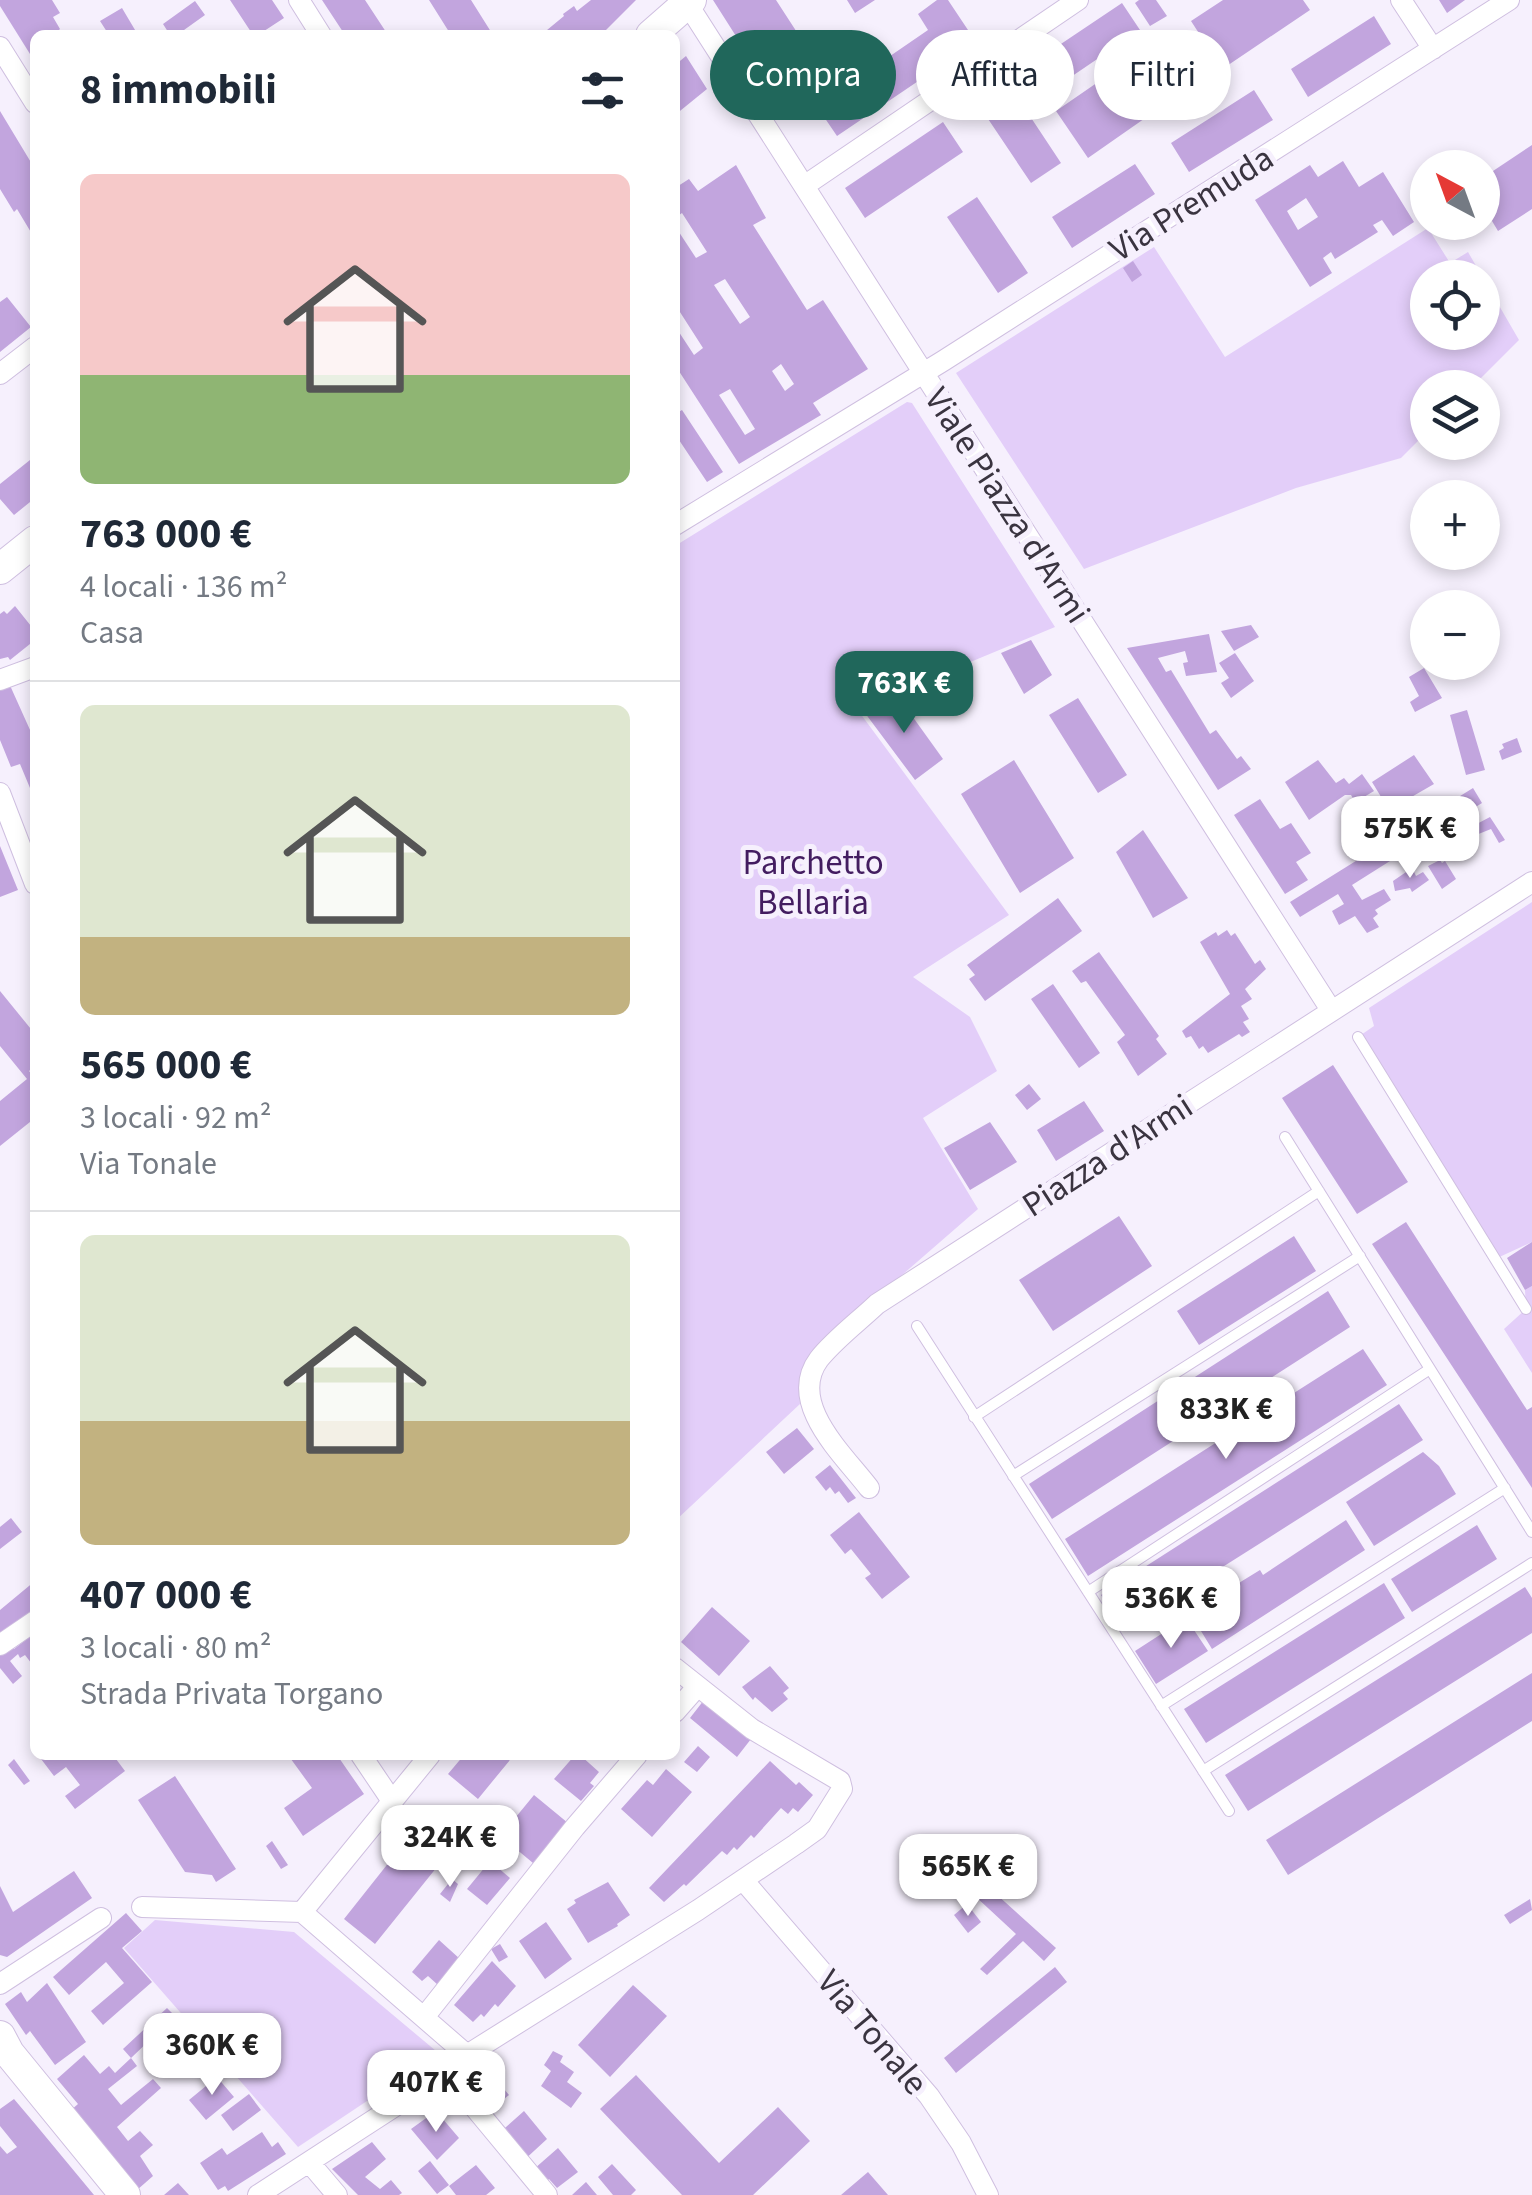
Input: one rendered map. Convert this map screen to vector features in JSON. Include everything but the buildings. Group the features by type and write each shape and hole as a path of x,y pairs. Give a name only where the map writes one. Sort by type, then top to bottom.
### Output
{"street":[{"path":"299,0 318,30"},
{"path":"804,186 1078,0"},
{"path":"1400,0 1433,48"},
{"name":"Via Premuda","path":"680,521 924,372 1509,0"},
{"path":"657,30 688,2"},
{"name":"Viale Piazza d'Armi","path":"688,2 1332,1010"},
{"path":"0,47 30,96"},
{"path":"0,374 30,350"},
{"path":"0,569 30,544"},
{"path":"0,680 30,670"},
{"path":"0,793 30,871"},
{"name":"Piazza d'Armi","path":"870,1488 823,1427 809,1402 808,1385 817,1362 876,1304 1532,882"},
{"path":"0,1645 30,1624"},
{"path":"258,2195 817,1829 842,1789 840,1781 752,1729 680,1672"},
{"path":"680,1706 697,1687"},
{"path":"363,1760 392,1801"},
{"path":"302,1912 426,1760"},
{"path":"424,2016 633,1760"},
{"name":"Via Tonale","path":"742,1880 929,2096 961,2143 988,2195"},
{"path":"142,1907 302,1912 467,2055"},
{"path":"0,1984 102,1918"},
{"path":"0,2036 9,2053 125,2195"},
{"path":"446,2074 547,2195"},
{"path":"309,2162 337,2195"}],"lane":[{"path":"1358,1037 1526,1310"},
{"path":"1285,1137 1532,1532"},
{"path":"974,1416 1319,1191"},
{"path":"1013,1476 1360,1256"},
{"path":"917,1326 1229,1811"},
{"path":"1088,1592 1430,1369"},
{"path":"1161,1706 1504,1488"},
{"path":"1203,1771 1532,1562"}],"green space":[{"path":"1410,239 1436,240 1448,260 1410,260 1410,350 1500,350 1500,307 1519,340 1489,370 1410,370 1410,449 1401,458 1296,488 1084,569 956,373 1154,247 1225,357"},
{"path":"1468,252 1473,260 1455,260"},
{"name":"Parchetto Bellaria","path":"907,402 912,403 1055,627 857,709 1009,915 913,977 970,1017 997,1071 923,1118 978,1209 810,1355 799,1385 800,1404 680,1516 680,543"},
{"path":"1532,902 1532,1242 1495,1259 1358,1037 1374,1026 1369,1008"},
{"path":"1532,1286 1532,1373 1504,1329 1526,1309 1525,1290"},
{"path":"155,1920 294,1932 436,2051 436,2055 298,2147 124,1948"}]}
